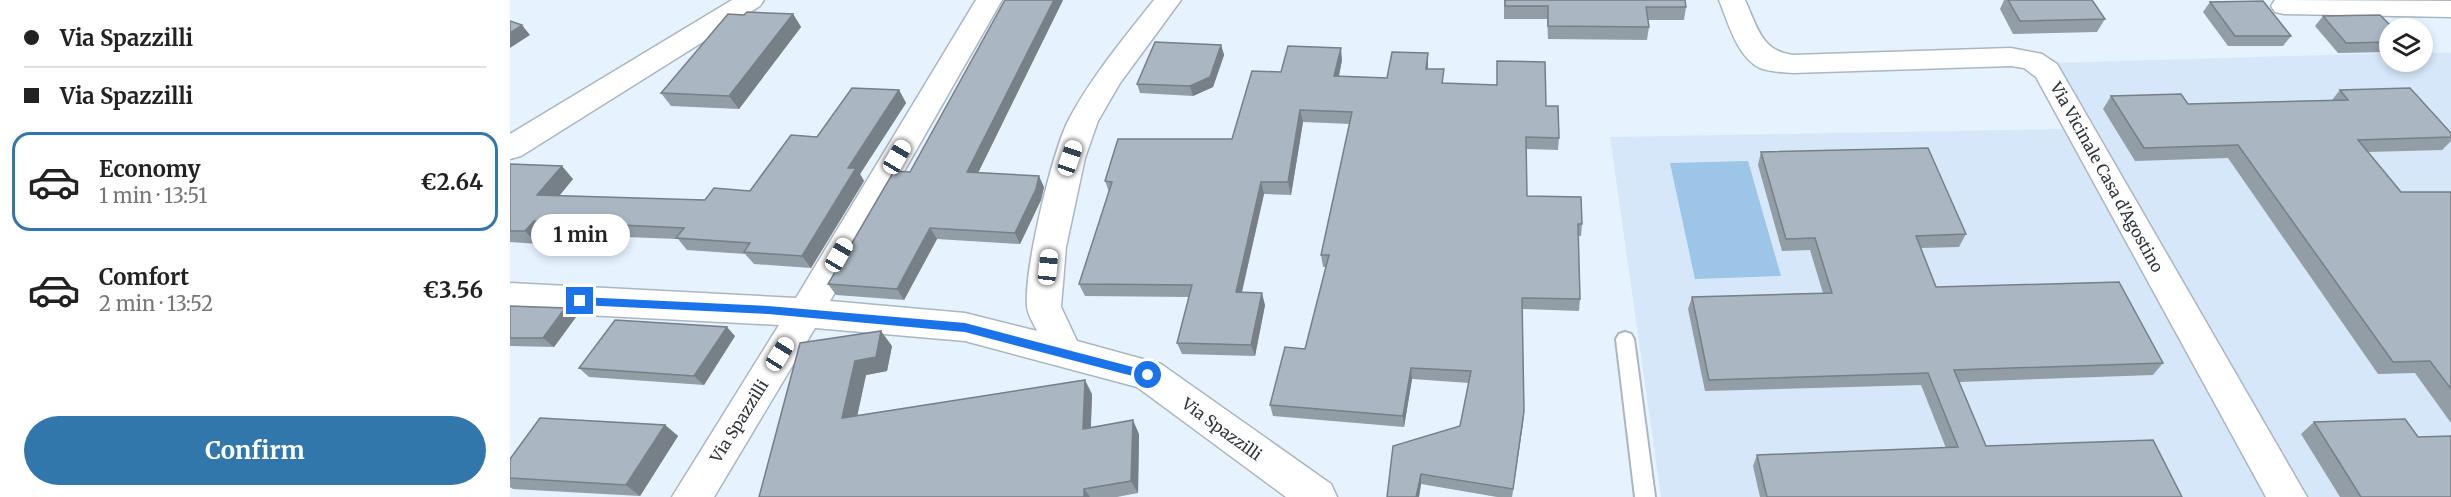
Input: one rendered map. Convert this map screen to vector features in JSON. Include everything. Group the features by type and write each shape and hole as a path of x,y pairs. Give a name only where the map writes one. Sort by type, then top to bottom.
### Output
{"street":[{"path":"510,148 751,0"},
{"path":"805,314 989,0"},
{"path":"1064,353 1044,307 1050,247 1070,158 1083,121 1108,78 1168,0"},
{"name":"Via Vicinale Casa d'Agostino","path":"1732,0 1753,45 1770,60 1793,64 2012,57 2032,60 2047,71 2287,497"},
{"path":"2284,6 2451,9"},
{"name":"Via Spazzilli","path":"510,297 805,314 965,327 1148,375 1317,497"},
{"name":"Via Spazzilli","path":"692,497 805,314"}],"lane":[{"path":"1625,339 1645,497"}],"shaded area":[{"path":"2379,53 2379,72 2433,72 2433,53 2451,53 2451,497 1661,497 1610,137 2064,129 2027,64"},
{"path":"1748,161 1781,276 1695,279 1670,163"}],"building":[{"path":"1005,0 1054,0 967,172 1039,176 1036,189 1015,233 930,228 897,289 828,284 894,171 910,172"},
{"path":"1505,0 1685,0 1686,7 1646,7 1649,27 1548,26 1548,6 1505,6"},
{"path":"2008,0 2092,0 2105,19 2020,21"},
{"path":"2263,1 2291,36 2235,36 2210,2"},
{"path":"747,12 793,14 729,96 661,93 728,14 744,15"},
{"path":"2380,15 2383,18 2379,18 2379,42 2346,43 2323,16"},
{"path":"510,21 522,25 510,33"},
{"path":"1155,42 1221,45 1210,77 1190,86 1137,84"},
{"path":"1288,46 1341,48 1334,76 1387,78 1392,52 1428,53 1426,69 1444,69 1442,83 1497,85 1497,61 1545,62 1546,106 1558,106 1559,138 1526,137 1527,196 1581,197 1582,224 1578,224 1580,299 1522,298 1524,411 1513,489 1421,474 1416,497 1387,497 1393,446 1460,426 1471,371 1411,368 1403,416 1270,405 1285,347 1305,349 1329,255 1321,255 1352,112 1300,110 1288,182 1261,182 1236,292 1262,293 1251,345 1177,343 1192,285 1079,284 1112,182 1105,181 1118,139 1232,139 1252,71 1281,72"},
{"path":"852,88 899,90 848,168 856,168 802,256 744,252 750,243 676,238 684,228 534,221 525,231 510,231 510,164 562,166 537,195 705,200 714,188 750,191 791,135 817,137"},
{"path":"2410,88 2451,133 2451,137 2358,140 2401,192 2451,192 2451,389 2430,361 2393,362 2238,145 2144,148 2111,96 2181,94 2188,104 2348,100 2340,90"},
{"path":"1928,148 1966,234 1916,236 1936,287 2119,282 2163,363 1954,370 1986,446 2153,440 2182,497 1767,497 1757,455 1958,447 1928,373 1709,380 1692,297 1832,293 1815,238 1786,239 1761,152"},
{"path":"510,306 565,308 543,338 510,338"},
{"path":"615,320 727,327 694,376 579,368"},
{"path":"881,331 876,357 855,361 842,418 1085,380 1083,429 1133,420 1131,481 1084,489 1084,497 759,497 800,343"},
{"path":"540,418 665,425 626,485 510,478 510,459"},
{"path":"2405,419 2418,437 2451,436 2451,497 2361,497 2314,422"}],"route":[{"path":"580,301 768,310 965,327 1148,375"}]}
